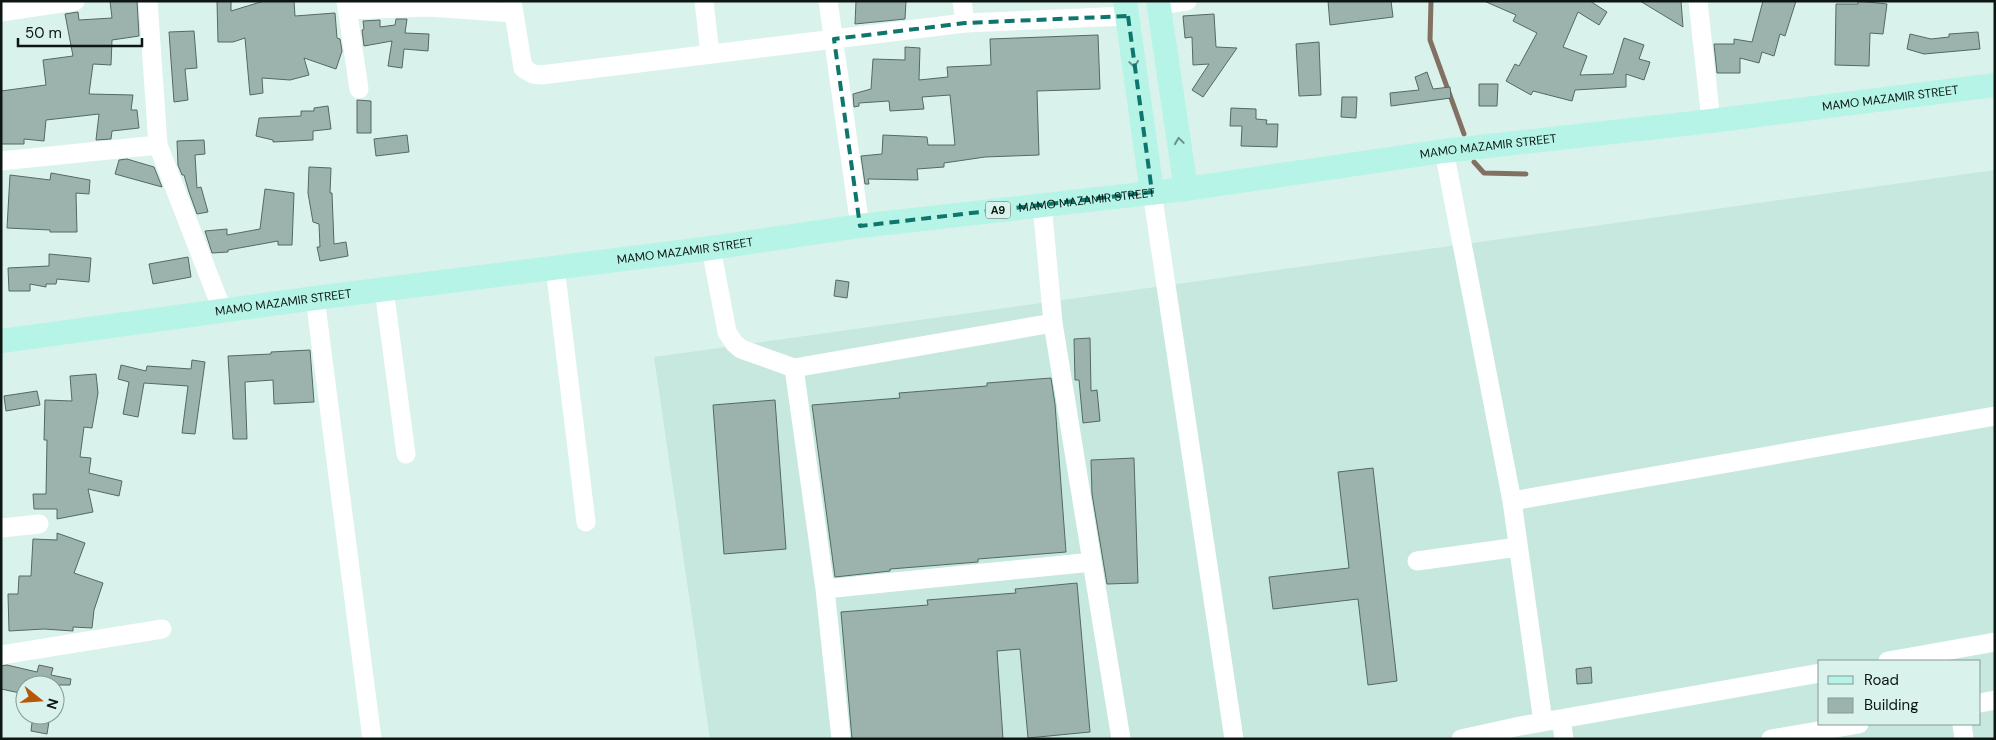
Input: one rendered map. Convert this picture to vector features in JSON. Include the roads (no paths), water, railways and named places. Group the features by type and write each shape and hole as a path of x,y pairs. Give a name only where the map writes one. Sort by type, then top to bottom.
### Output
{"main road":[{"path":"1158,3 1186,189"},
{"path":"1126,8 1152,192"},
{"name":"MAMO MAZAMIR STREET","path":"1,341 315,298 711,248 860,226 1186,189 1444,151 1711,121 1995,85"}],"street":[{"path":"1,12 75,1"},
{"path":"148,1 158,145 223,312"},
{"path":"704,1 710,54"},
{"path":"828,1 860,226"},
{"path":"962,1 965,24"},
{"path":"1158,3 1187,1"},
{"path":"1698,1 1711,121"},
{"path":"359,89 347,6 513,7 523,68 533,74 541,75 834,39 1126,8"},
{"path":"1,161 158,145"},
{"path":"1444,151 1512,501 1518,547 1552,721 1564,739"},
{"path":"1152,192 1234,739"},
{"path":"1042,204 1054,323 1121,739"},
{"path":"711,248 727,332 734,343 750,354 794,368 1054,323"},
{"path":"555,268 586,522"},
{"path":"384,289 406,454"},
{"path":"315,298 372,739"},
{"path":"794,368 825,589 841,739"},
{"path":"1512,501 1995,416"},
{"path":"1,528 39,524"},
{"path":"1417,561 1518,547"},
{"path":"825,589 1092,562"},
{"path":"1,655 162,629"},
{"path":"1894,660 1995,642"},
{"path":"1461,739 1521,732 1552,721 1818,673"},
{"path":"1981,703 1995,700"},
{"path":"1771,739 1824,734 1855,725"},
{"path":"1962,725 1964,739"}],"waterway":[{"path":"1431,1 1430,40 1464,134"},
{"path":"1474,162 1484,173 1526,174"}]}
